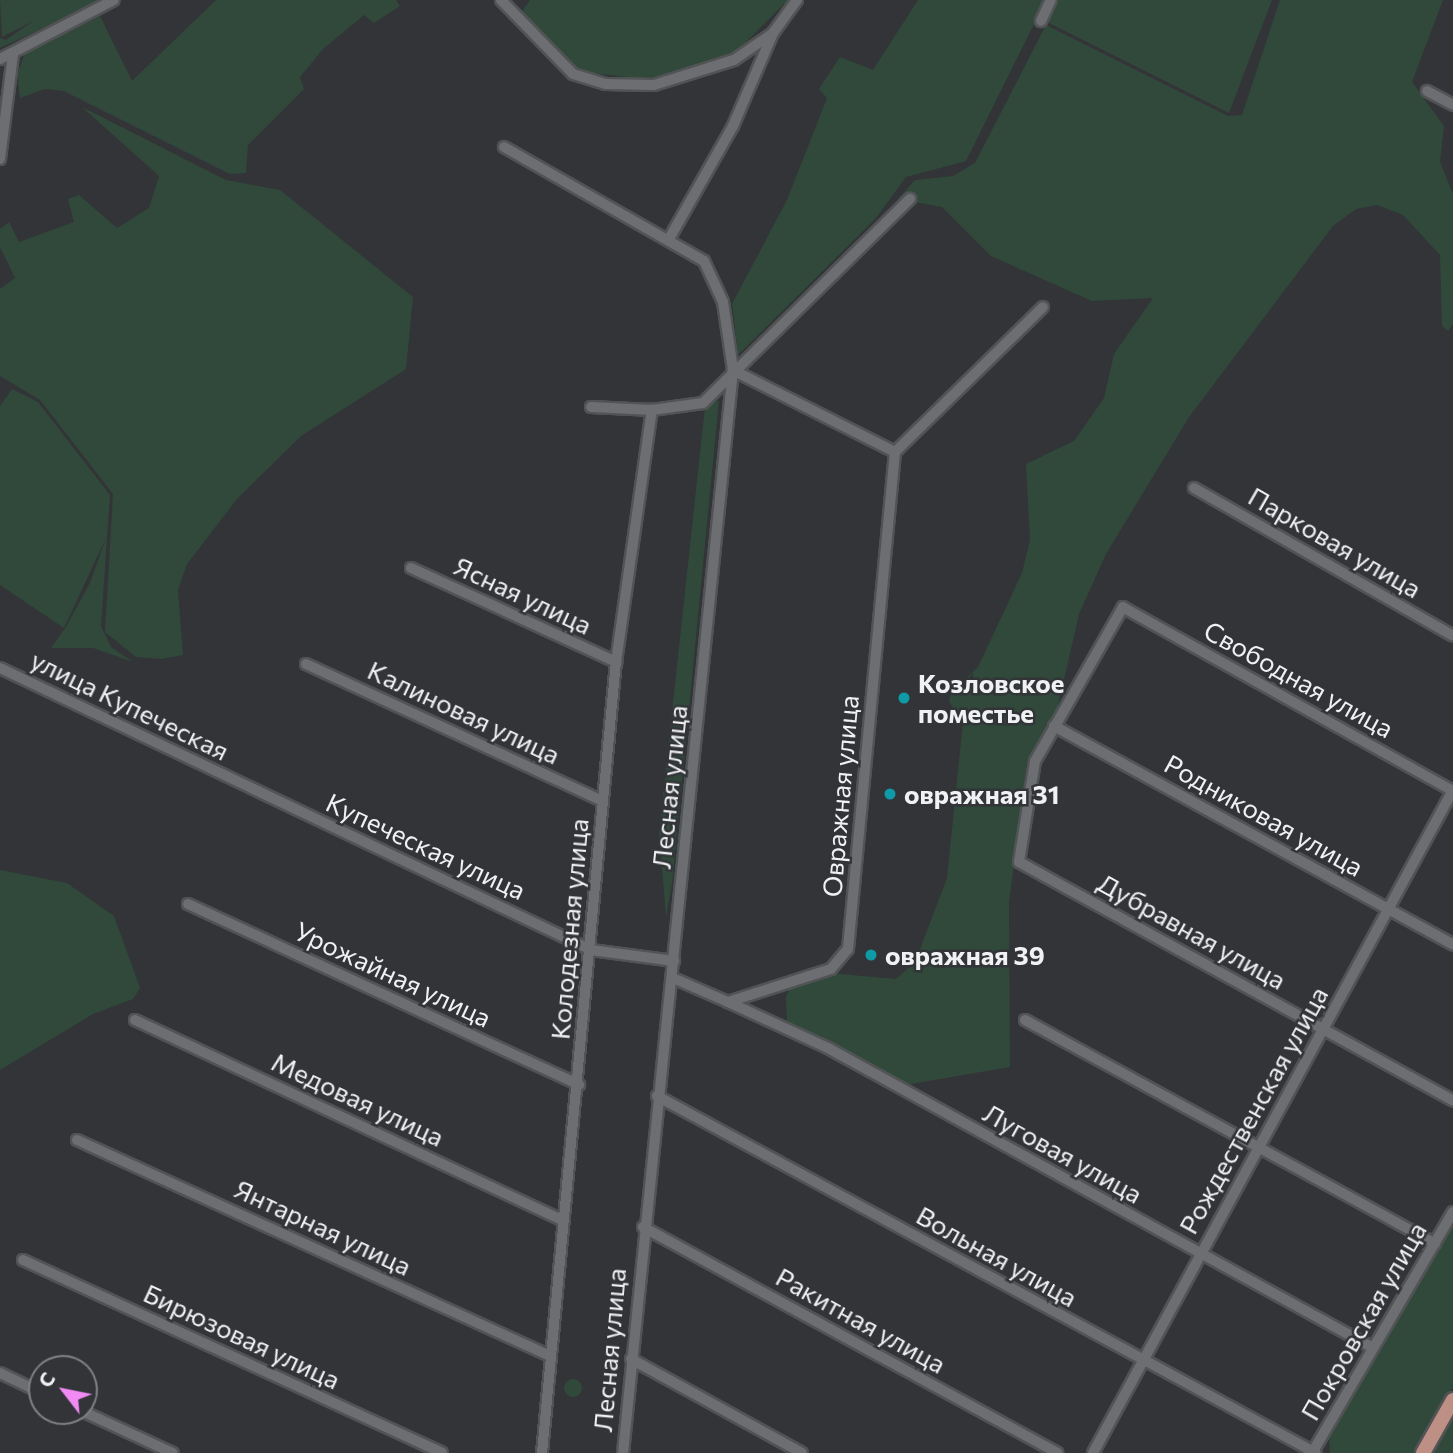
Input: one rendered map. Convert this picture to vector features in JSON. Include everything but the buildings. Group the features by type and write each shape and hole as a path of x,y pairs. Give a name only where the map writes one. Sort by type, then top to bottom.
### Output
{"main road":[{"path":"1423,1453 1453,1400"}],"street":[{"path":"0,59 114,0"},
{"path":"501,0 561,67 606,84 654,85 696,75 734,60 773,33"},
{"path":"669,239 733,126 773,33 797,0"},
{"path":"1041,22 1051,0"},
{"path":"0,159 13,54"},
{"path":"1427,91 1453,105"},
{"name":"Лесная улица","path":"503,148 704,261 723,302 733,370 673,978 643,1227 623,1453"},
{"path":"592,407 652,410 703,403 733,370 910,199"},
{"path":"733,370 895,452 1043,307"},
{"name":"Колодезная улица","path":"542,1453 617,662 652,410"},
{"name":"Овражная улица","path":"728,1002 831,969 848,949 895,452"},
{"name":"Парковая улица","path":"1194,488 1453,636"},
{"name":"Ясная улица","path":"411,568 617,662"},
{"name":"Свободная улица","path":"1054,726 1124,607 1453,790"},
{"name":"Калиновая улица","path":"306,664 603,801"},
{"name":"улица Купеческая","path":"0,668 241,783"},
{"name":"Дубравная улица","path":"1054,726 1035,761 1019,862 1453,1101"},
{"name":"Родниковая улица","path":"1054,726 1453,944"},
{"name":"Купеческая улица","path":"241,783 591,950 674,961"},
{"name":"Рождественская улица","path":"1093,1453 1453,790"},
{"name":"Урожайная улица","path":"188,904 579,1085"},
{"path":"673,978 728,1002"},
{"name":"Луговая улица","path":"728,1002 828,1048 1373,1348"},
{"name":"Медовая улица","path":"135,1020 562,1220"},
{"path":"1025,1020 1261,1146 1435,1244"},
{"name":"Вольная улица","path":"657,1096 1314,1452"},
{"name":"Янтарная улица","path":"77,1140 550,1356"},
{"name":"Покровская улица","path":"1314,1452 1453,1212"},
{"name":"Ракитная улица","path":"643,1227 1057,1453"},
{"name":"Бирюзовая улица","path":"23,1260 442,1453"},
{"path":"631,1359 802,1453"},
{"path":"0,1373 28,1386"},
{"path":"98,1418 173,1453"}],"green space":[{"path":"0,0 105,0 0,48 0,38 6,40 33,21 2,37"},
{"path":"216,0 396,0 400,6 374,23 364,15 323,49 300,77 304,89 248,145 246,173 230,174 64,91 45,89 20,98 17,74 25,53 100,16 132,81"},
{"path":"530,0 788,0 732,56 652,80 575,71 520,14"},
{"path":"918,0 1046,0 966,161 906,177 876,218 738,355 732,304 787,200 827,98 819,89 840,57 873,70"},
{"path":"1054,0 1272,0 1229,113 1041,19"},
{"path":"1280,0 1443,0 1412,82 1444,126 1440,162 1453,194 1453,324 1448,331 1442,326 1440,255 1403,215 1377,205 1356,209 1333,226 1189,417 1106,554 1079,614 1057,710 1027,762 1009,903 1010,1067 905,1085 787,1024 786,997 791,986 829,973 896,979 915,962 947,878 963,722 949,702 951,692 978,667 1022,573 1030,540 1026,464 1074,441 1104,398 1114,354 1153,298 1092,301 991,256 942,207 898,199 915,180 953,176 975,163 1046,25 1228,116 1242,115"},
{"path":"82,107 226,180 280,190 413,297 406,369 301,436 237,499 187,564 178,590 183,655 161,659 136,657 105,632 113,494 40,400 0,376 0,289 15,278 0,247 0,229 9,222 19,242 74,222 68,199 79,195 117,228 149,208 159,176"},
{"path":"12,389 38,402 110,495 101,626 111,647 133,662 93,648 51,648 66,627 90,583 106,538 64,628 0,585 0,406"},
{"path":"719,400 672,884 666,916 659,832 705,407"},
{"path":"0,870 67,883 114,916 140,988 133,999 93,1014 0,1070"},
{"path":"1453,1225 1453,1387 1416,1453 1330,1453 1329,1437"},
{"path":"573,1379 579,1382 582,1388 579,1394 573,1397 567,1394 564,1388 567,1382"},
{"path":"1453,1410 1453,1453 1429,1453"}],"place":[{"name":"Козловское поместье","path":"904,698"},
{"name":"овражная 31","path":"890,794"},
{"name":"овражная 39","path":"871,955"}]}
